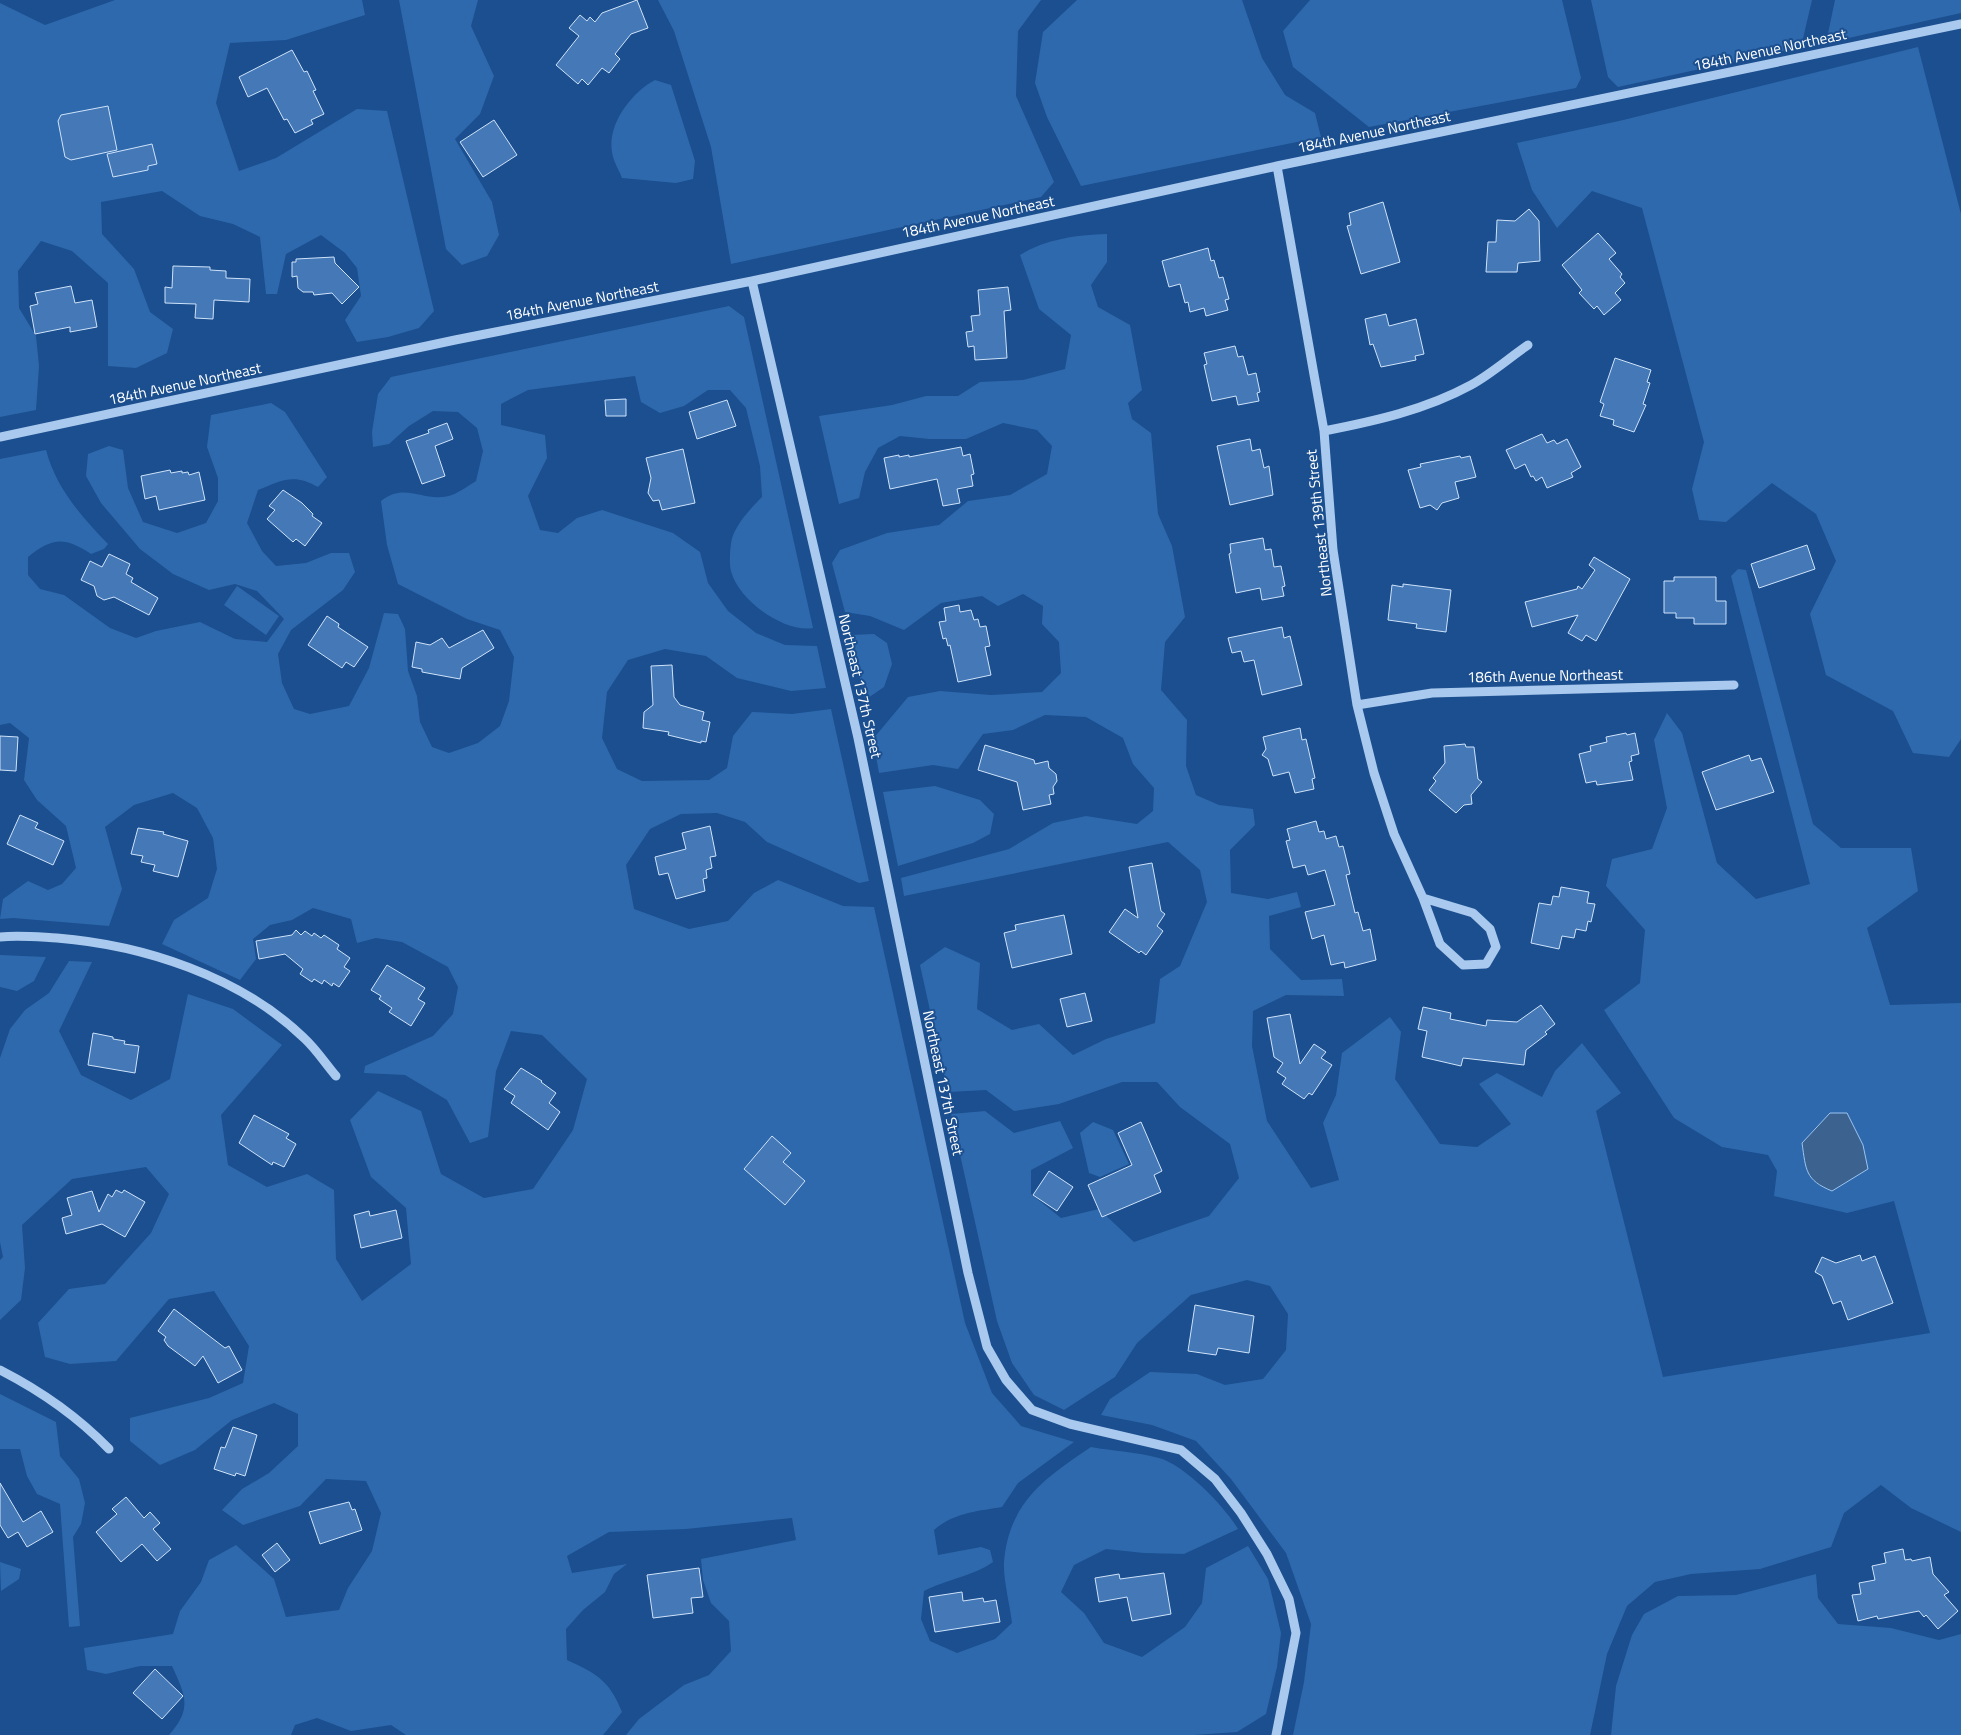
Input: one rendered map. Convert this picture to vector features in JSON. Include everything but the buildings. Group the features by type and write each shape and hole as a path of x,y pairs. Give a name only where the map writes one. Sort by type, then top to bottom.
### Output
{"street":[{"name":"184th Avenue Northeast","path":"0,437 455,340 752,280 1277,166 1961,24"},
{"name":"Northeast 139th Street","path":"1277,166 1324,431 1333,550 1357,705 1374,773 1394,834 1423,898 1440,944 1464,965 1486,964 1496,947 1490,929 1473,913 1423,898"},
{"name":"Northeast 137th Street","path":"752,280 858,738 968,1273 987,1348 1006,1380 1032,1410 1070,1424 1181,1450 1215,1479 1241,1513 1267,1554 1289,1599 1296,1632 1276,1735"},
{"path":"1324,431 1382,420 1425,406 1472,384 1528,345"},
{"name":"186th Avenue Northeast","path":"1357,705 1432,693 1734,685"},
{"path":"0,937 16,935 85,941 153,955 220,980 278,1016 304,1038 336,1076"},
{"path":"0,1370 35,1388 83,1422 109,1449"}],"shaded area":[{"path":"115,0 362,0 365,15 286,40 230,43 216,103 239,171 276,158 357,109 387,111 434,311 419,328 388,337 357,342 345,320 361,296 357,268 345,253 321,235 286,254 277,294 266,294 260,237 233,224 200,216 162,191 101,202 102,234 134,269 150,312 173,329 167,353 136,368 108,366 108,283 72,251 41,241 18,271 19,308 36,336 39,366 36,410 0,417 0,3 45,25"},
{"path":"399,0 478,0 471,26 494,76 480,114 455,139 492,202 499,235 487,256 462,265 446,249"},
{"path":"658,0 1041,0 1018,31 1016,96 1054,182 1041,197 731,264 711,147 674,31"},
{"path":"1077,0 1242,0 1262,58 1285,95 1315,113 1321,137 1081,186 1047,117 1035,83 1043,32"},
{"path":"1310,0 1562,0 1581,78 1576,88 1369,127 1293,67 1283,31"},
{"path":"1591,0 1812,0 1801,47 1618,87 1608,77"},
{"path":"1835,0 1961,0 1961,13 1826,43"},
{"path":"1918,47 1961,214 1961,739 1949,757 1913,753 1893,711 1826,675 1810,614 1836,561 1816,514 1772,483 1726,522 1699,520 1692,489 1704,442 1642,208 1592,191 1557,228 1532,190 1517,143 1619,121"},
{"path":"655,80 671,85 695,161 693,179 676,183 622,178 615,162 611,141 617,120 638,92"},
{"path":"1107,234 1107,262 1091,285 1098,307 1130,325 1142,390 1128,403 1132,419 1151,433 1158,514 1172,546 1185,617 1165,642 1161,690 1187,720 1186,766 1196,795 1219,805 1253,809 1255,825 1230,850 1231,893 1268,899 1297,892 1301,907 1269,916 1270,949 1301,980 1342,979 1344,996 1286,995 1253,1011 1252,1046 1267,1121 1311,1188 1339,1180 1323,1123 1336,1095 1342,1053 1390,1017 1401,1032 1395,1079 1440,1144 1477,1147 1511,1124 1479,1084 1497,1073 1542,1097 1555,1071 1582,1043 1621,1093 1596,1111 1663,1377 1930,1333 1894,1201 1847,1213 1774,1196 1777,1171 1768,1155 1722,1147 1674,1118 1604,1010 1640,983 1645,930 1606,886 1612,859 1652,849 1667,808 1654,740 1667,713 1682,733 1717,863 1756,899 1810,884 1731,576 1738,569 1746,570 1813,824 1841,848 1911,848 1918,891 1867,928 1890,1005 1961,1003 1961,1532 1911,1508 1881,1485 1844,1513 1831,1547 1760,1569 1691,1574 1655,1582 1627,1606 1607,1654 1590,1735 1293,1735 1304,1682 1311,1624 1286,1553 1231,1479 1196,1441 1152,1425 1101,1415 1110,1399 1150,1372 1197,1374 1225,1385 1263,1379 1286,1350 1288,1314 1270,1286 1247,1280 1191,1295 1137,1343 1115,1377 1064,1410 1034,1395 1012,1363 997,1321 951,1114 985,1111 1014,1133 1060,1121 1073,1148 1031,1170 1031,1194 1061,1218 1099,1209 1134,1242 1209,1216 1239,1178 1230,1144 1180,1107 1157,1082 1122,1082 1059,1104 1014,1111 986,1090 948,1092 920,965 945,947 980,963 977,1009 1012,1030 1039,1024 1073,1055 1106,1039 1155,1023 1160,979 1180,966 1207,902 1200,870 1168,842 904,896 901,878 1009,849 1053,823 1086,816 1137,824 1153,811 1154,788 1133,764 1123,738 1086,717 1045,715 1013,730 983,734 958,769 933,765 879,773 873,739 908,697 940,691 991,695 1042,692 1061,673 1059,642 1042,624 1043,606 1023,594 998,606 982,596 941,603 904,630 870,616 845,612 832,563 840,550 887,533 939,525 968,501 1010,495 1047,474 1052,446 1037,430 1003,423 966,439 929,439 900,436 878,448 865,472 859,498 839,504 819,416 892,405 926,396 958,396 980,382 1023,380 1065,369 1071,335 1039,309 1020,255 1040,245 1062,239 1084,235"},
{"path":"729,306 744,317 813,628 789,625 776,620 764,612 743,593 735,582 731,571 730,550 732,538 743,519 762,497 760,466 746,408 730,390 708,390 684,406 660,413 641,402 635,376 528,390 501,404 501,425 545,435 547,458 528,496 540,530 558,533 577,518 602,510 673,533 700,552 708,583 728,611 756,633 785,645 817,646 826,688 791,691 737,678 706,656 665,649 628,660 607,692 602,738 617,769 642,781 709,780 727,768 733,736 752,712 792,714 831,709 869,881 859,883 767,842 745,822 717,813 681,814 650,829 626,865 634,909 689,929 728,921 754,893 778,880 843,906 874,907 965,1323 992,1393 1021,1426 1074,1442 1018,1483 1002,1507 958,1516 941,1524 934,1530 938,1555 981,1547 990,1550 993,1562 986,1567 924,1591 921,1619 930,1641 957,1653 995,1639 1012,1623 1004,1569 1007,1541 1013,1523 1022,1507 1045,1481 1091,1447 1151,1456 1169,1462 1192,1478 1224,1510 1238,1529 1184,1554 1144,1553 1106,1549 1074,1565 1061,1592 1084,1613 1104,1643 1142,1657 1185,1627 1202,1603 1206,1568 1248,1546 1268,1579 1281,1633 1277,1667 1266,1714 1237,1732 1194,1735 626,1735 639,1719 684,1685 709,1675 731,1651 729,1621 711,1603 703,1580 701,1559 796,1540 792,1518 686,1529 609,1532 567,1556 572,1573 627,1564 614,1574 605,1592 583,1610 566,1629 567,1660 601,1679 607,1685 622,1712 603,1735 406,1735 391,1725 351,1731 317,1718 295,1725 291,1735 169,1735 177,1725 184,1709 183,1693 172,1666 140,1666 106,1674 87,1670 84,1648 173,1634 180,1611 201,1582 209,1560 236,1545 274,1579 286,1617 339,1610 348,1588 372,1551 381,1513 366,1481 326,1479 300,1506 243,1525 222,1510 242,1489 269,1473 298,1446 298,1414 274,1403 232,1420 195,1450 160,1465 130,1441 130,1418 209,1398 243,1383 249,1346 214,1291 169,1299 116,1361 70,1364 45,1357 38,1323 69,1289 105,1284 151,1233 169,1194 146,1167 72,1179 22,1225 25,1268 21,1300 0,1320 0,1260 3,1257 0,1242 0,1058 10,1029 25,1010 49,993 69,961 92,962 59,1031 81,1075 131,1100 170,1079 188,994 233,1009 282,1045 221,1115 228,1165 267,1187 307,1174 334,1190 336,1259 362,1301 411,1264 406,1208 371,1177 350,1120 378,1091 421,1111 441,1174 484,1198 533,1189 573,1130 587,1079 542,1035 511,1031 496,1071 488,1137 470,1143 447,1100 405,1075 364,1073 365,1066 433,1036 453,1014 458,987 448,967 402,942 376,938 357,943 351,919 313,908 292,920 270,925 253,939 256,959 240,980 162,944 174,920 208,898 217,869 213,838 197,808 173,793 134,805 105,827 122,889 109,926 13,918 0,919 3,899 28,881 48,890 62,884 76,868 66,826 37,800 24,780 29,738 10,723 0,725 0,459 46,450 50,464 63,489 88,523 108,544 104,549 91,554 74,544 66,542 52,543 37,550 28,557 28,575 40,589 64,595 110,628 136,638 156,631 200,622 235,639 267,642 284,619 257,591 235,584 209,590 173,574 140,549 101,503 86,476 88,454 109,446 123,450 128,488 143,522 177,533 206,523 218,501 218,478 207,447 211,415 271,403 285,412 327,477 318,487 302,480 288,479 258,490 247,523 262,551 276,566 306,563 331,553 349,553 355,572 343,590 291,630 278,654 282,683 294,709 310,714 349,706 369,668 384,613 398,614 405,629 408,671 417,696 420,722 432,747 449,753 478,743 500,726 509,701 514,657 500,630 467,619 398,584 387,545 381,501 390,495 399,493 433,497 455,494 476,481 483,451 477,428 458,412 433,411 409,426 389,444 373,447 372,432 378,394 391,377"},
{"path":"237,586 279,616 266,635 224,605"},
{"path":"874,634 887,643 892,664 884,687 865,700 850,635"},
{"path":"935,786 980,800 994,814 990,834 973,843 898,866 883,792"},
{"path":"0,955 46,957 34,981 17,991 0,987"},
{"path":"1830,1113 1847,1113 1863,1145 1868,1169 1832,1191 1816,1183 1808,1173 1802,1143"},
{"path":"1093,1122 1113,1130 1129,1164 1100,1177 1089,1173 1080,1133"},
{"path":"0,1394 56,1422 60,1456 79,1479 85,1503 81,1524 73,1537 80,1626 69,1627 60,1504 37,1494 27,1476 20,1449 0,1449"},
{"path":"0,1562 21,1569 19,1579 1,1591"},
{"path":"1816,1574 1818,1598 1838,1624 1891,1628 1939,1640 1961,1634 1961,1735 1611,1735 1616,1686 1632,1635 1644,1614 1678,1596 1736,1595"}]}
